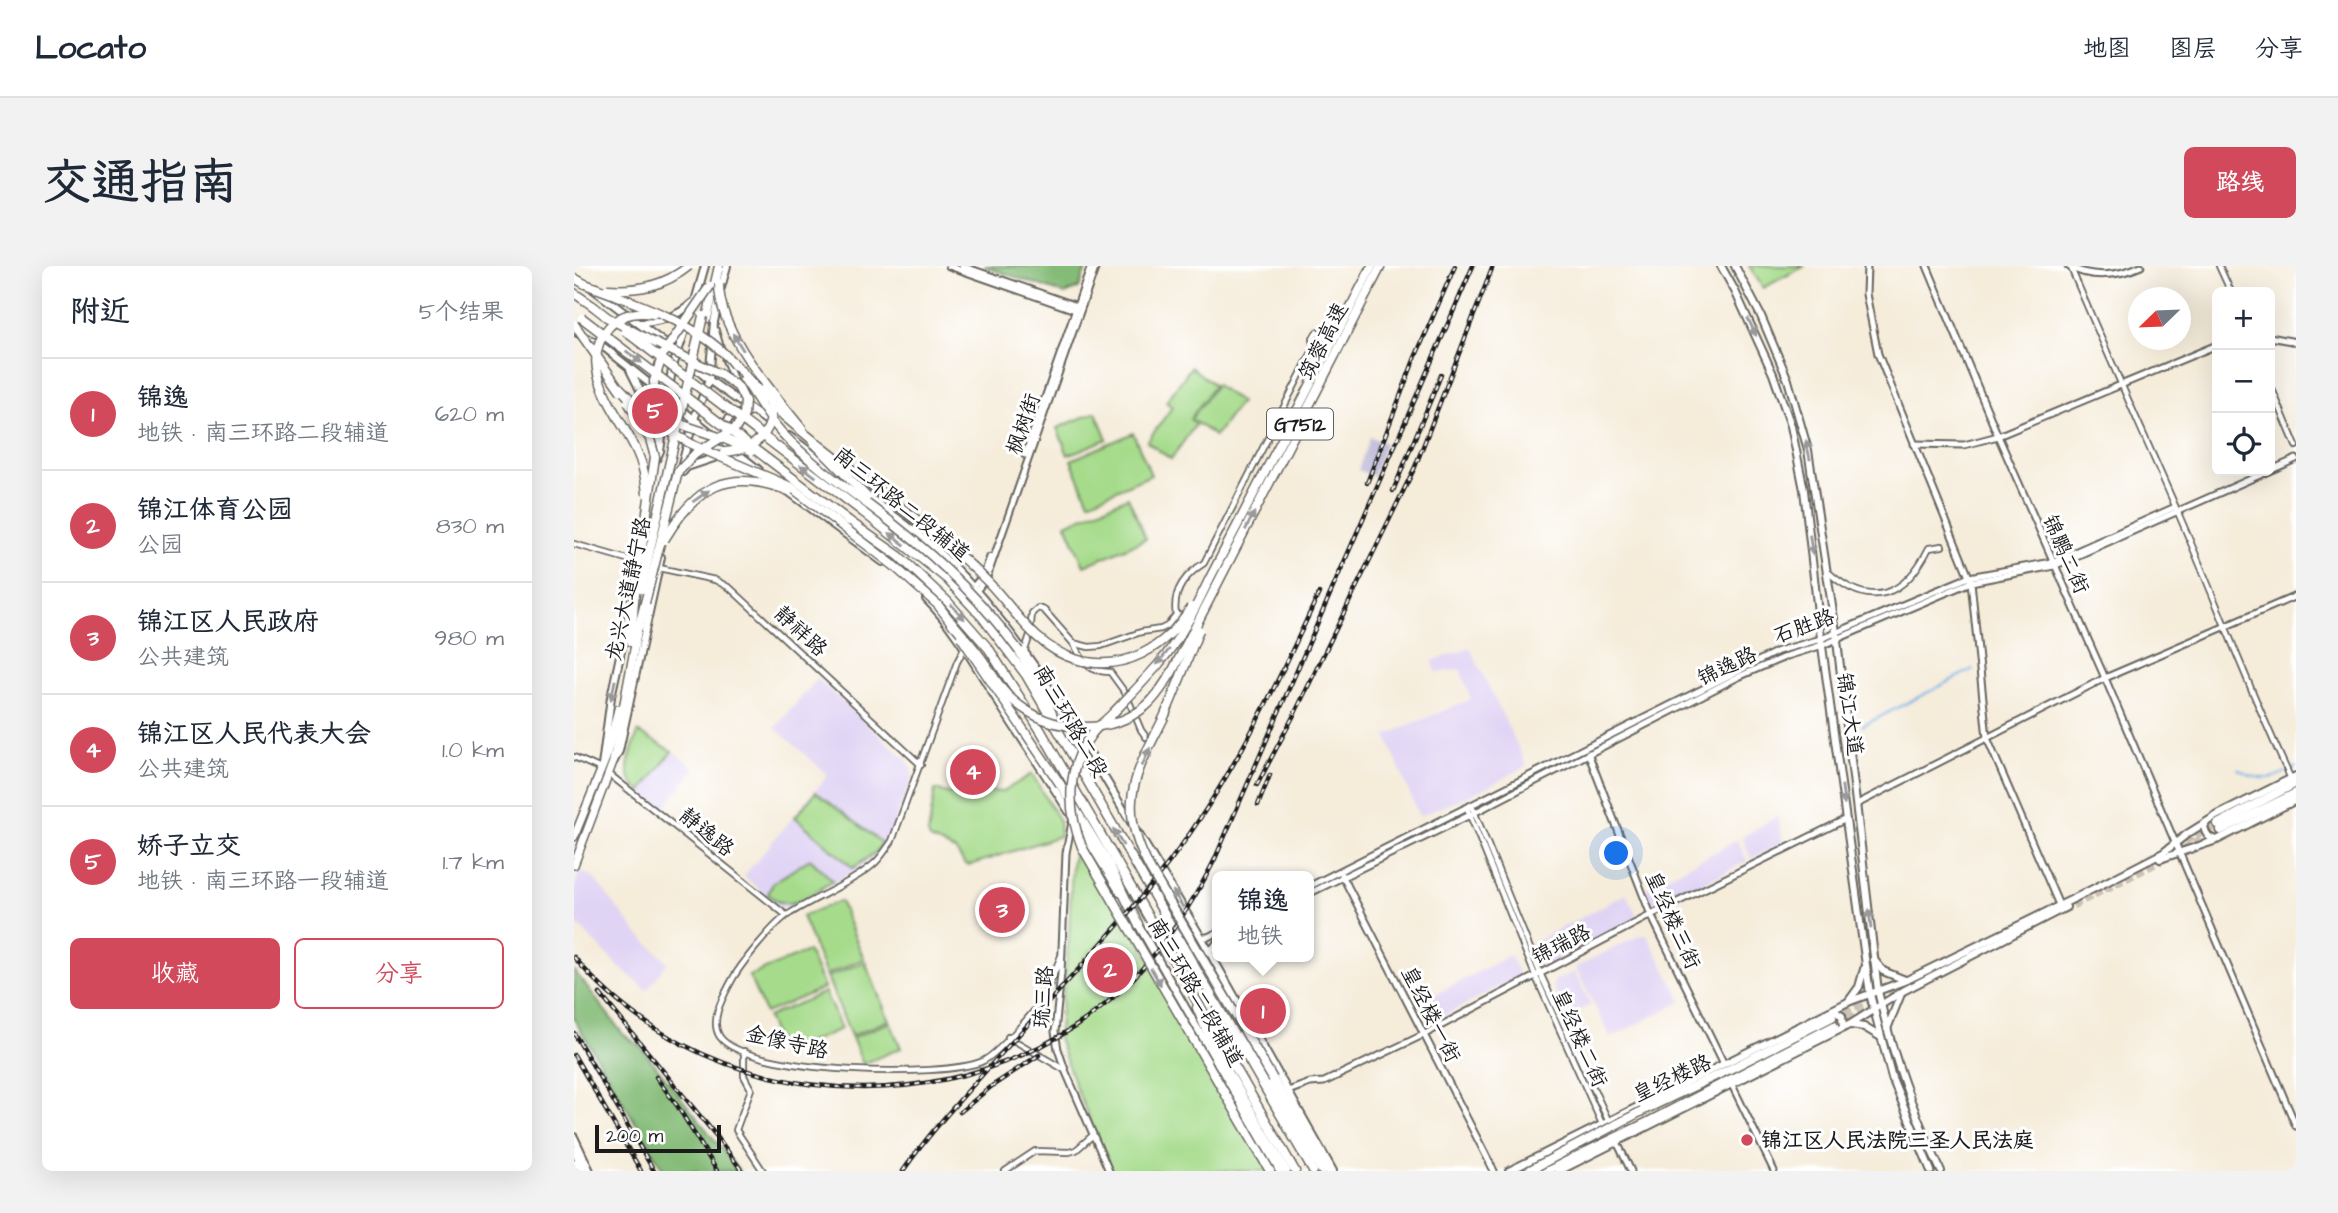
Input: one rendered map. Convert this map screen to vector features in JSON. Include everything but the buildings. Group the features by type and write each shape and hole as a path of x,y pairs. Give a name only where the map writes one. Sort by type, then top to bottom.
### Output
{"highway":[{"path":"585,284 616,290 651,288 672,279 689,266"},
{"path":"721,266 663,354 654,381 655,396 674,422 741,445 772,461"},
{"path":"708,319 721,266"},
{"path":"721,266 719,291 722,309 738,343 824,456 897,526 965,585 1022,651 1041,687 1058,733"},
{"name":"筑蓉高速","path":"1214,579 1372,266"},
{"name":"筑蓉高速","path":"1214,579 1381,266"},
{"path":"574,277 585,284 665,314 713,345 732,361 791,423 946,542 991,586 1039,640 1062,654 1087,663 1101,664 1124,661 1153,649 1166,639 1214,579"},
{"path":"708,319 710,286"},
{"path":"574,293 605,316 720,374 738,387 745,401 744,415 736,428 695,454 678,472 659,549 640,601 631,642"},
{"name":"南三环路二段","path":"574,312 849,521 899,555 948,602 982,640 1034,720 1296,1171"},
{"path":"648,511 644,471 637,452 607,402 599,383 595,368 595,351 599,340 619,317 645,313 680,323"},
{"name":"南三环路二段","path":"605,316 947,579 983,618 1026,675 1312,1171"},
{"name":"龙兴大道静宁路","path":"640,601 708,319"},
{"path":"574,324 619,387 650,439 654,457 639,626"},
{"path":"732,361 784,436 897,526"},
{"path":"705,451 741,450 757,442 766,433 773,412 770,397 757,369"},
{"path":"619,387 660,426 705,451 775,478 813,503 893,565 938,606 1013,701 1035,715 1058,724 1097,726 1132,716 1146,706 1158,694 1172,672 1214,579"},
{"path":"659,549 686,507 707,490 719,486 738,481 762,481 797,493 813,503"},
{"path":"1214,579 1175,643 1134,691 1091,734 1080,753 1074,772 1070,805 1074,828 1094,871 1268,1171"},
{"path":"1214,579 1179,683 1133,789 1133,823 1149,867 1331,1171"},
{"path":"951,621 1110,864 1138,924"},
{"path":"982,640 988,676"},
{"path":"2294,779 2219,827 2296,793"},
{"path":"1206,988 1273,1089 1322,1171"},
{"path":"1194,995 1201,1022 1286,1171"},
{"name":"皇经楼路","path":"1528,1171 1675,1094 1838,1021"},
{"name":"皇经楼路","path":"1546,1171 1648,1122 1838,1021"},
{"path":"1675,1094 1693,1079"},
{"path":"1648,1122 1684,1109"}],"main road":[{"path":"605,772 604,736 628,619 649,474 660,451 672,369 705,266"},
{"name":"锦江大道","path":"1721,266 1773,374 1791,426 1804,490 1864,960 1873,1011 1892,1078 1931,1171"},
{"name":"锦江大道","path":"1735,266 1776,350 1801,423 1815,486 1836,635 1878,991 1886,1031 1912,1106 1941,1171"},
{"name":"南三环路二段辅道","path":"574,277 914,531 975,589 1022,651 1212,956"},
{"path":"639,323 653,323 685,310 696,299"},
{"path":"613,762 620,751 679,476 694,419 709,380 708,319"},
{"name":"南三环路二段辅道","path":"574,331 605,348 754,467 894,570 938,611 1073,816 1279,1171"},
{"path":"629,369 661,443 660,451"},
{"path":"739,453 730,441 726,426 729,418 736,413 754,413"},
{"path":"679,476 687,467 726,454 754,467"},
{"name":"龙兴大道静宁路","path":"574,837 605,772 613,762 639,626"},
{"name":"龙兴大道静宁路","path":"574,864 605,772 631,642"},
{"path":"1848,1002 1907,980 2163,853 2207,821 2294,779"},
{"path":"1509,1171 1724,1064 1838,1021 1873,1011 1903,991 2165,856 2217,840 2296,800"},
{"path":"2207,821 2204,827 2206,833 2209,838 2217,840"},
{"path":"1559,1171 1732,1085 1838,1021 1859,987 1864,974 1864,960"},
{"path":"1874,961 1892,977 1907,980"},
{"name":"南三环路二段辅道","path":"1216,962 1331,1171"},
{"path":"1886,1031 1903,991"},
{"path":"1838,1021 1864,1027 1880,1037"},
{"path":"574,1138 590,1171"},
{"path":"574,1150 584,1171"},
{"path":"1538,1171 1538,1160 1546,1153"},
{"path":"574,1164 577,1171"}],"street":[{"path":"949,266 1077,309"},
{"path":"962,266 1077,309"},
{"name":"枫树街","path":"975,589 987,577 1094,266"},
{"path":"1867,266 1866,294 1878,354 1970,580 1987,738 2059,905"},
{"name":"锦鹏二街","path":"1927,266 2296,1126"},
{"path":"2070,267 2112,275 2141,266"},
{"path":"2219,266 2229,287"},
{"path":"2070,267 2176,510 2223,626 2294,779"},
{"path":"708,319 746,407"},
{"path":"1176,615 1173,600 1188,574 1204,563 1314,348 1313,338 1317,332 1340,351"},
{"path":"2275,338 2296,342"},
{"path":"1914,444 1964,445 1998,436 2212,347"},
{"path":"2275,396 2296,446"},
{"path":"1836,635 1970,580 2053,564 2296,459"},
{"path":"647,488 668,493 673,505"},
{"name":"静祥路","path":"574,544 658,568 715,580 730,588 921,765"},
{"path":"1827,571 1850,589 1868,594 1883,593 1902,585 1912,576 1920,567 1929,548 1942,546"},
{"path":"1857,804 2105,678 2296,596"},
{"path":"1022,651 1030,635 1032,612 1038,608 1044,610 1073,643 1090,669 1110,672 1120,684 1146,737"},
{"path":"938,611 970,648 1021,737"},
{"path":"1176,615 1203,618"},
{"path":"1073,643 1088,647 1101,646 1141,632 1161,629 1176,615"},
{"name":"石胜路","path":"1314,885 1471,810 1778,651 1822,642 1836,635"},
{"name":"金像寺路","path":"964,649 892,841 875,863 786,916 732,978 716,1017 716,1028 720,1036 744,1051 820,1068 869,1071 969,1066 995,1054 1042,1000 1062,952"},
{"name":"皇经楼三街","path":"1587,750 1651,915 1724,1064"},
{"name":"静逸路","path":"574,757 605,772 786,916"},
{"name":"皇经楼二街","path":"1471,810 1537,974 1605,1122"},
{"name":"琉三路","path":"1073,816 1066,853 1055,1032 1065,1070 1109,1171"},
{"name":"锦瑞路","path":"1288,1091 1310,1083 1324,1082 1425,1034 1651,915 1846,819"},
{"path":"1314,890 1341,874"},
{"name":"皇经楼一街","path":"1341,874 1494,1171"},
{"path":"1200,937 1212,935"},
{"path":"1008,1037 1065,1070"},
{"path":"744,1051 744,1076 751,1089 736,1130 763,1171"},
{"path":"1732,1085 1774,1171"},
{"path":"1005,1171 1035,1151 1076,1150 1093,1135"},
{"path":"1617,1142 1632,1171"}],"shaded area":[{"path":"1370,437 1385,443 1373,476 1358,470"},
{"path":"1470,648 1527,766 1471,795 1419,816 1386,735 1471,699 1460,669 1437,673 1432,661"},
{"path":"817,679 908,761 913,776 889,837 878,853 853,872 791,907 779,907 744,876 828,775 775,728"},
{"path":"672,751 695,768 663,810 641,792"},
{"path":"1778,816 1783,843 1751,859 1742,837"},
{"path":"1737,840 1747,861 1655,908 1645,889"},
{"path":"580,871 593,877 638,934 668,962 647,990 618,966 574,921 574,888"},
{"path":"1626,894 1638,918 1546,966 1533,943"},
{"path":"1641,935 1647,935 1682,1001 1611,1038 1575,967"},
{"path":"1510,955 1520,976 1434,1021 1421,1002"},
{"path":"1574,972 1591,1005 1567,1016 1552,986 1555,980"}],"green space":[{"path":"983,266 1087,266 1079,288 1065,294"},
{"path":"1749,266 1805,266 1763,288"},
{"path":"1191,367 1214,385 1190,419 1196,424 1171,459 1147,442 1172,407 1166,402"},
{"path":"1216,385 1240,402 1215,436 1191,419"},
{"path":"1096,412 1107,439 1068,455 1057,428"},
{"path":"1133,433 1151,475 1089,502 1071,460"},
{"path":"1128,497 1146,539 1084,566 1066,524"},
{"path":"638,732 672,751 641,792 634,785 628,771"},
{"path":"1032,774 1059,821 1060,836 970,865 965,864 955,850 930,839 928,834 935,790 969,798 988,791 1002,792"},
{"path":"816,792 882,843 876,852 853,868 795,817"},
{"path":"1080,836 1269,1171 1112,1171 1076,1088 1058,1038 1069,937 1072,863"},
{"path":"810,859 833,881 808,897 792,903 776,900 768,894 773,883"},
{"path":"840,901 864,959 826,975 802,916"},
{"path":"808,951 824,988 765,1013 749,976"},
{"path":"865,962 889,1020 851,1036 827,977"},
{"path":"574,970 623,1034 641,1047 739,1171 664,1171 574,1019"},
{"path":"825,992 841,1029 782,1054 767,1017"},
{"path":"890,1022 901,1048 863,1064 852,1038"}],"waterway":[{"path":"1862,726 1973,669"},
{"path":"2238,769 2262,778 2286,772"}],"tunnel":[{"path":"2174,846 2218,824"},
{"path":"2183,849 2221,830"},
{"path":"2062,911 2168,857"},
{"path":"1833,1017 1900,985"},
{"path":"1836,1024 1875,1006"}],"railway":[{"path":"1367,483 1414,360 1455,266"},
{"path":"574,957 624,1006 681,1044 745,1070 812,1084 880,1087 948,1079 1014,1058 1076,1026 1098,1010 1156,953 1187,909 1214,861 1473,266"},
{"path":"1257,785 1415,467 1493,266"},
{"path":"1393,491 1441,375"},
{"path":"903,1171 956,1104 1119,923 1184,842 1248,738 1319,593"},
{"path":"1258,805 1270,775"},
{"path":"600,994 742,1171"},
{"path":"574,1033 654,1171"},
{"path":"574,1055 641,1171"},
{"path":"960,1112 992,1086 1039,1055"},
{"path":"656,1077 678,1107 717,1171"}],"place":[{"name":"娇子立交","path":"655,411"},
{"name":"锦江区人民代表大会","path":"973,772"},
{"name":"锦江区人民政府","path":"1002,910"},
{"name":"锦江体育公园","path":"1110,970"},
{"name":"锦逸","path":"1263,1011"},
{"name":"锦江区人民法院三圣人民法庭","path":"1747,1140"}]}
